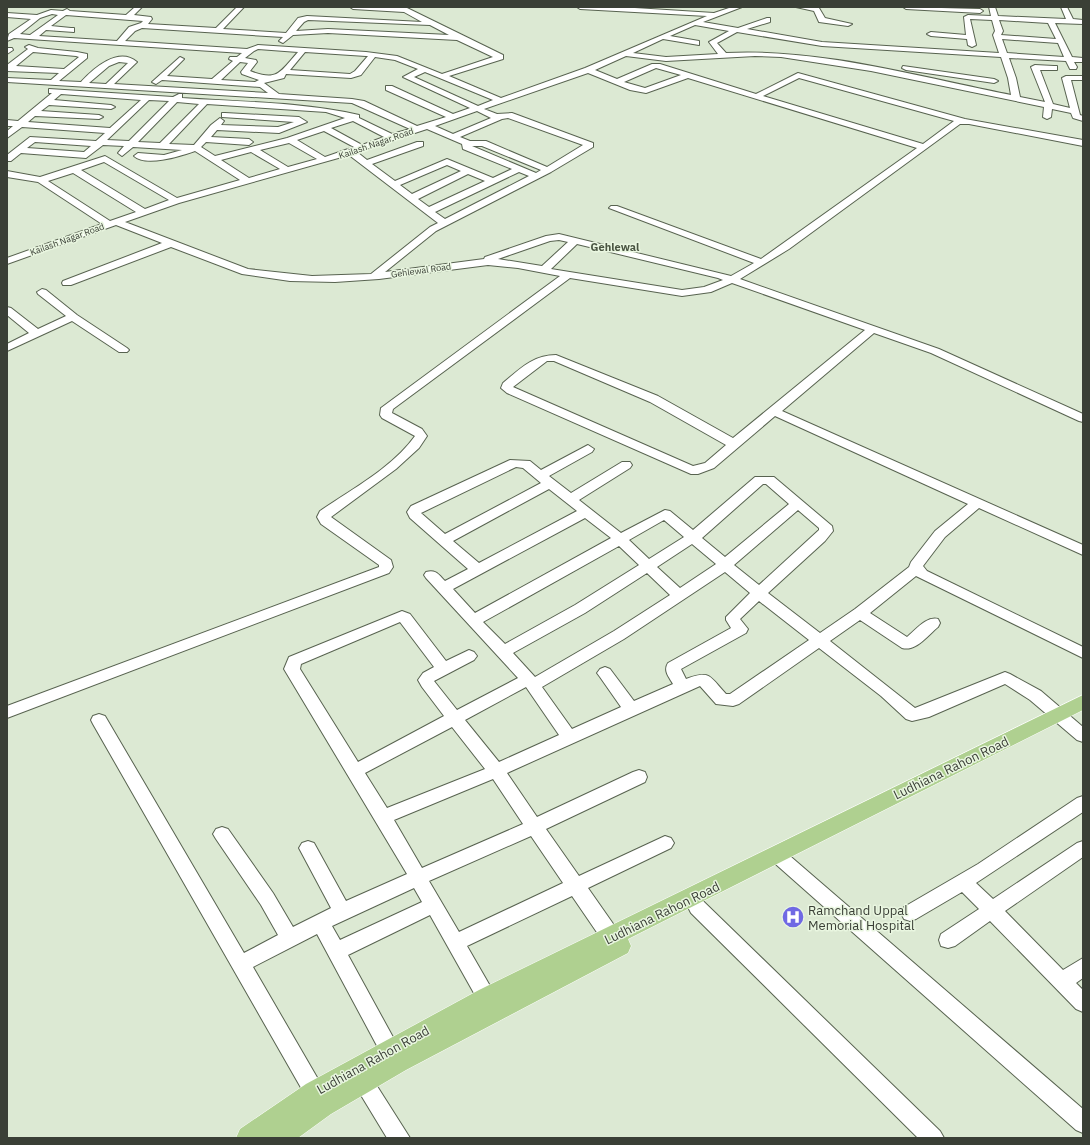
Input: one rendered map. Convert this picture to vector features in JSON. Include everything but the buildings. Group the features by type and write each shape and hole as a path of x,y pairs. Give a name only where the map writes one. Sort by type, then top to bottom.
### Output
{"main road":[{"name":"Ludhiana Rahon Road","path":"266,1135 315,1093 390,1050 490,1005 1068,716 1083,702"},
{"name":"Ludhiana Rahon Road","path":"615,942 697,907 782,859"},
{"name":"Ludhiana Rahon Road","path":"266,1135 363,1082 490,1005"}],"street":[{"path":"11,45 32,37 72,7"},
{"path":"83,14 92,7"},
{"path":"100,15 110,7"},
{"path":"128,17 139,7"},
{"path":"218,30 241,7"},
{"path":"352,7 407,10"},
{"path":"400,7 459,38 500,56 442,76"},
{"path":"580,7 717,15"},
{"name":"Kailash Nagar Road","path":"7,261 176,201 246,180 351,152 428,126 588,70 696,23 739,7"},
{"path":"799,7 817,9 821,19 825,22 848,24"},
{"path":"906,7 958,8 995,11 1027,29 1060,41"},
{"path":"995,11 999,31 998,37 1015,88 1016,100"},
{"path":"973,42 966,17 995,11"},
{"path":"1064,11 1078,22 1083,32"},
{"path":"7,15 38,17 51,12 65,12 148,19 143,25 132,30 119,43"},
{"path":"7,24 19,16"},
{"path":"11,45 38,17"},
{"path":"277,48 302,20 307,18 433,24"},
{"path":"351,20 392,35"},
{"path":"724,56 713,43 736,30 767,20"},
{"path":"675,21 696,23 822,44 1083,60"},
{"path":"998,37 1051,21 1078,22"},
{"path":"1047,117 1049,107 1045,91 1033,66 1073,68 1051,21"},
{"path":"143,25 290,34 328,31 459,38"},
{"path":"750,26 808,36"},
{"path":"44,28 71,30"},
{"path":"931,34 973,42"},
{"path":"32,37 247,51"},
{"path":"663,37 696,43"},
{"path":"722,37 737,40"},
{"path":"945,44 973,42"},
{"path":"11,45 34,47 32,50"},
{"path":"772,46 829,54"},
{"path":"215,81 247,51 258,47 277,48 397,58 500,100"},
{"path":"1048,49 1077,50"},
{"path":"8,69 32,50 84,56 43,91"},
{"path":"227,50 224,56 252,62 245,72 293,107"},
{"path":"262,83 285,72 303,50"},
{"path":"626,54 666,59 781,55 884,71 1049,107 1075,111"},
{"path":"285,72 351,76 358,73 373,55"},
{"path":"22,58 78,62"},
{"path":"18,150 86,155 113,131 144,98 150,87 180,59"},
{"path":"84,83 110,61 118,60 133,62 109,85"},
{"path":"617,82 656,66 924,147"},
{"path":"884,71 886,67 891,66 928,68 955,72 994,81"},
{"path":"8,69 66,72"},
{"path":"426,69 407,77 475,109 498,118"},
{"path":"588,70 617,82 646,91 686,76"},
{"path":"756,97 798,74 963,120 1083,143"},
{"path":"160,78 262,83 280,87"},
{"path":"1083,78 1066,78 1076,116 1083,119"},
{"path":"7,80 84,83 342,100 357,102 417,129"},
{"path":"122,153 194,80"},
{"path":"389,88 453,117"},
{"path":"7,89 335,111 353,118 393,138"},
{"path":"309,90 347,93 342,100"},
{"path":"7,135 59,92"},
{"path":"86,129 122,96"},
{"path":"46,102 111,107"},
{"path":"162,146 205,102"},
{"path":"138,156 165,158 196,148 234,104"},
{"path":"214,159 251,146 290,140 377,110"},
{"path":"33,113 99,117"},
{"path":"214,127 279,130 303,122 299,120 225,115"},
{"path":"374,276 420,239 444,223 548,170 590,145 509,115 452,137"},
{"name":"Gehlewal Road","path":"41,180 112,223 246,272 262,275 318,278 374,276 425,271 481,262 519,264 568,275 619,282 658,290 690,293 719,287 760,262 958,122 963,120"},
{"path":"7,124 113,131"},
{"path":"428,126 468,144 483,143 548,170"},
{"path":"324,128 362,148"},
{"path":"7,159 32,139 196,148 246,180"},
{"path":"204,139 251,146 286,170"},
{"path":"290,140 324,160"},
{"path":"367,163 420,144"},
{"path":"468,144 467,148 517,170 536,176"},
{"path":"351,152 395,184 444,223"},
{"path":"7,159 18,161 7,173"},
{"path":"7,173 41,180 102,159 109,160 176,201"},
{"path":"395,184 445,163 450,163 492,181"},
{"path":"73,169 143,212"},
{"path":"429,211 517,170"},
{"path":"412,198 468,171"},
{"path":"614,208 760,262"},
{"path":"481,262 549,238 559,237 703,271 935,351 1083,418"},
{"path":"545,269 575,241"},
{"path":"67,283 170,243"},
{"path":"7,712 384,570 386,563 326,521 324,517 325,514 395,463 418,442 421,436 418,432 386,415 388,408 568,275"},
{"path":"42,292 73,317 123,350"},
{"path":"7,310 36,334"},
{"path":"9,345 73,317"},
{"path":"734,444 654,400 556,358 545,358 540,360 507,385 507,388 511,391 691,470 698,471 712,464 773,411 872,330"},
{"path":"773,411 1083,550"},
{"path":"541,475 588,449"},
{"path":"478,570 415,515 416,509 514,463 526,464 620,539 680,596"},
{"path":"571,499 626,465"},
{"path":"503,652 580,608 694,537 760,480 769,480 824,526 826,531 805,553 733,618 741,629 673,667 674,673 683,686"},
{"path":"445,540 551,484"},
{"path":"383,817 496,771 630,709 703,679 722,700 730,701 860,613 916,569 916,565 940,534 978,502"},
{"path":"355,772 454,718 531,682 620,635 725,565 797,504"},
{"path":"444,588 586,512"},
{"path":"475,620 550,580 665,514 760,594 886,692 912,715 923,713 1005,678 1020,685 1068,716 1083,736"},
{"path":"916,569 922,574 1083,653"},
{"path":"431,575 475,620 531,682 569,737"},
{"path":"860,613 907,644 933,624"},
{"path":"444,669 402,616 294,661 292,668 383,817 490,1005"},
{"path":"469,656 426,680 496,771 574,886 615,942"},
{"path":"605,673 630,709"},
{"path":"99,720 315,1093"},
{"path":"241,964 289,937 342,911 533,827 639,777"},
{"path":"910,913 963,881 1083,803"},
{"path":"222,834 267,899 289,937"},
{"path":"455,943 665,844"},
{"path":"308,848 342,911"},
{"path":"948,940 1083,848"},
{"path":"782,859 1083,1123"},
{"path":"963,881 1083,1003"},
{"path":"336,951 434,905"},
{"path":"697,907 933,1138"},
{"path":"320,922 390,1050"},
{"path":"1062,982 1083,967"},
{"path":"363,1082 399,1138"}],"place":[{"name":"Ramchand Uppal Memorial Hospital","path":"793,917"}],"district":[{"name":"Gehlewal","path":"615,247"}]}
